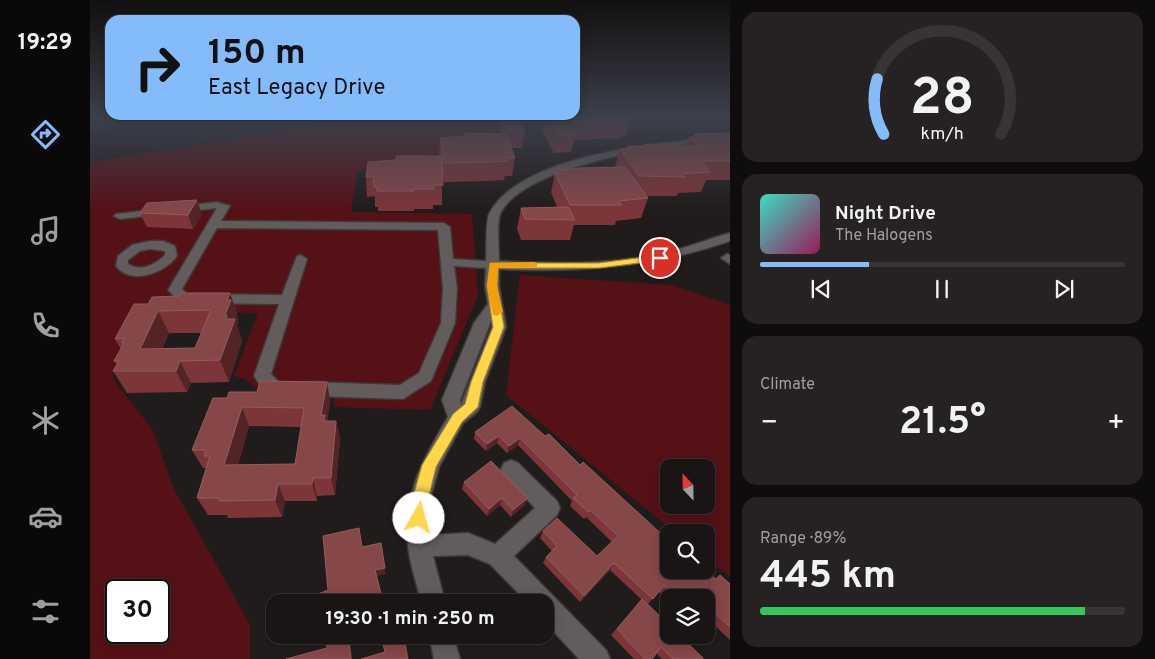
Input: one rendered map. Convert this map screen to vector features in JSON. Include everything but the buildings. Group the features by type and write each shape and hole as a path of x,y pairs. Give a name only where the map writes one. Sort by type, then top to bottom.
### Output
{"street":[{"path":"431,594 419,546 419,504 430,465 458,418 471,407 477,382 499,327 492,286 494,214 503,200 515,190 533,180 586,160 641,148"},
{"path":"120,216 154,210 200,208 214,205 224,206 175,290 184,298 287,300"},
{"path":"215,224 444,227 450,288 448,322 425,377 403,392 275,388 268,383 262,376 300,258"},
{"path":"447,262 493,265 608,264 660,258 730,237"},
{"path":"171,256 194,257"},
{"path":"458,418 451,400 481,323 496,304"},
{"path":"469,351 488,355"},
{"path":"498,556 550,508 511,469"},
{"path":"419,546 468,544 498,556 534,594"},
{"path":"554,614 597,659"},
{"path":"443,644 447,659"}],"shaded area":[{"path":"181,148 460,148 424,157 407,165 357,171 351,212 472,214 478,295 430,410 335,407 333,397 266,398 247,380 234,376 258,313 154,310 112,378 152,429 173,487 250,625 250,659 90,659 90,162"},
{"path":"520,275 671,285 730,305 730,577 715,565 715,524 665,524 506,395"}],"slow traffic":[{"path":"497,312 492,286 493,265 534,265"}],"route":[{"path":"419,518 419,504 430,465 458,418 471,407 477,382 499,327 492,286 493,265 599,266 660,258"}]}
